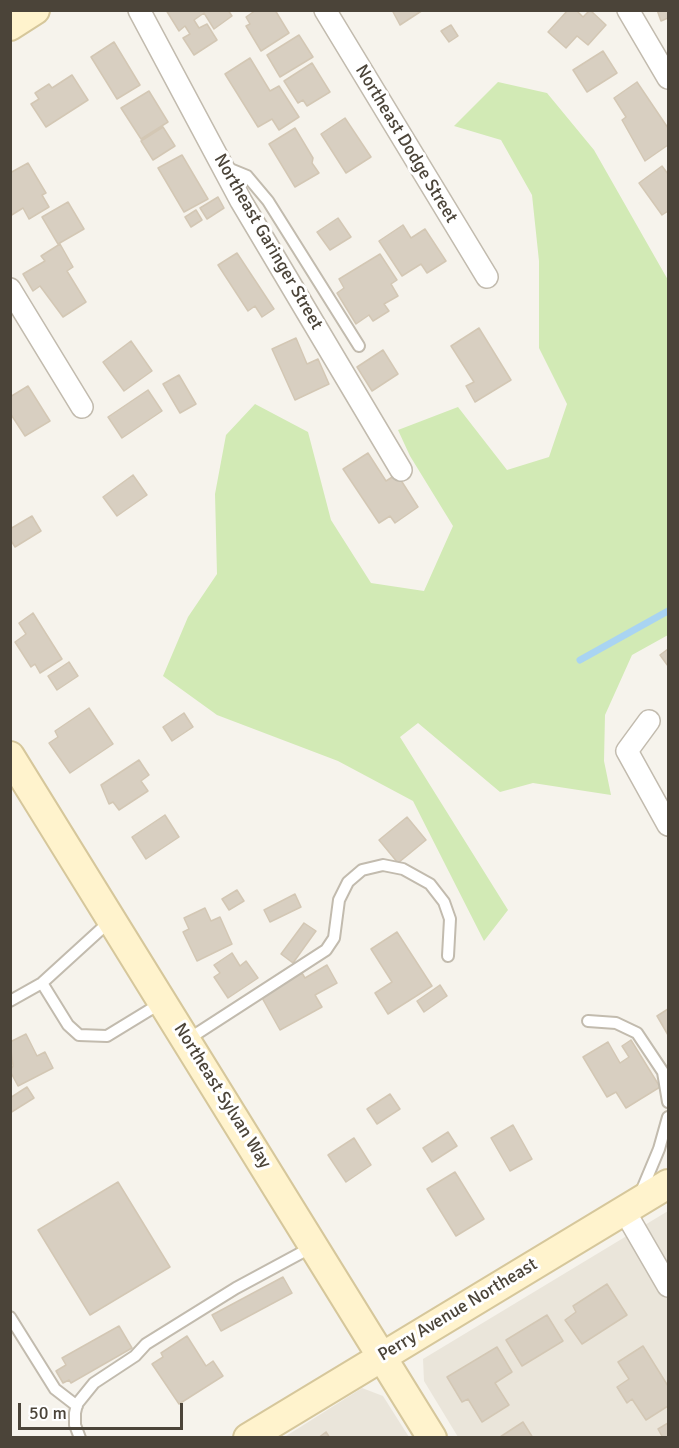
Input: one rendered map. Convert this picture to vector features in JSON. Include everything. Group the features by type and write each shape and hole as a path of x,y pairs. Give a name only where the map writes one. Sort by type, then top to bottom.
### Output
{"main road":[{"path":"10,26 35,10"},
{"name":"Northeast Sylvan Way","path":"10,756 432,1437"},
{"name":"Perry Avenue Northeast","path":"248,1437 669,1184"}],"street":[{"name":"Northeast Garinger Street","path":"139,10 241,201 401,470"},
{"name":"Northeast Dodge Street","path":"325,10 487,278"},
{"path":"628,10 669,78"},
{"path":"10,289 81,407"},
{"path":"649,721 627,751 669,825"},
{"path":"630,1207 669,1286"}],"lane":[{"path":"224,166 248,176 268,201 359,346"},
{"path":"187,1041 326,950 334,939 339,900 348,882 362,870 383,865 403,869 430,884 444,902 450,919 448,956"},
{"path":"10,1001 42,983 112,919"},
{"path":"42,983 68,1025 79,1035 107,1035 164,1002"},
{"path":"588,1021 616,1023 637,1034 663,1072 669,1102"},
{"path":"630,1207 660,1149 669,1117"},
{"path":"80,1437 75,1425 77,1406 94,1383 135,1356 146,1344 236,1288 315,1246"},
{"path":"10,1317 55,1389 77,1406"}],"shaded area":[{"path":"668,1211 668,1437 458,1437 424,1381 423,1359"},
{"path":"362,1388 383,1396 409,1437 283,1438"}],"green space":[{"path":"498,82 547,93 594,150 668,280 668,635 632,655 605,715 604,761 611,795 533,783 500,792 418,723 400,737 508,910 484,941 413,801 338,761 217,715 163,676 188,617 217,574 215,494 226,435 255,404 308,432 331,520 371,583 424,591 453,526 410,456 398,430 458,407 507,470 549,457 567,404 539,348 539,261 532,195 501,140 454,126"}],"building":[{"path":"166,10 228,10 232,16 214,29 204,13 194,20 199,28 207,24 217,40 194,55 183,38 190,34 185,26 179,31"},
{"path":"256,10 275,10 289,33 261,51 246,26 250,24 246,17"},
{"path":"392,10 423,10 400,25"},
{"path":"568,10 576,10 583,17 590,10 606,25 588,45 577,36 566,48 548,32"},
{"path":"657,10 668,10 668,18 661,21"},
{"path":"451,25 458,36 449,42 441,31"},
{"path":"299,35 313,57 280,77 267,55"},
{"path":"114,42 140,85 117,99 91,57"},
{"path":"603,51 617,73 587,92 573,70"},
{"path":"250,58 270,91 279,86 299,117 279,130 272,119 258,127 225,74"},
{"path":"312,63 330,92 307,106 303,100 298,103 284,81"},
{"path":"72,75 88,100 46,127 31,104 39,99 35,93 49,84 52,88"},
{"path":"637,82 668,128 668,145 645,161 622,120 626,117 614,98"},
{"path":"149,91 168,122 141,139 121,108"},
{"path":"345,118 371,157 346,173 321,134"},
{"path":"163,127 175,146 153,160 141,141"},
{"path":"295,128 319,173 295,187 269,144"},
{"path":"182,155 208,199 184,212 158,168"},
{"path":"28,163 46,193 42,195 49,207 29,219 23,208 10,216 10,173"},
{"path":"662,166 668,174 668,211 662,215 639,183"},
{"path":"218,197 224,208 207,219 200,208"},
{"path":"68,202 84,229 58,244 42,217"},
{"path":"196,210 202,220 191,227 185,217"},
{"path":"338,218 351,237 330,250 317,232"},
{"path":"403,225 411,238 425,229 446,261 427,273 421,264 402,276 379,241"},
{"path":"60,244 73,267 67,271 86,302 63,317 40,286 33,291 23,274 45,261 41,256"},
{"path":"237,253 274,309 262,317 255,306 248,311 218,265"},
{"path":"380,254 397,280 391,284 398,296 384,304 389,311 373,321 369,315 356,324 337,293 344,288 339,279"},
{"path":"479,328 511,380 475,402 466,386 474,382 451,346"},
{"path":"296,338 307,364 318,359 329,384 295,400 272,349"},
{"path":"131,341 152,371 124,391 103,362"},
{"path":"383,350 398,374 372,391 357,367"},
{"path":"179,375 196,404 180,413 163,384"},
{"path":"28,386 50,421 25,436 10,413 10,397"},
{"path":"148,390 162,411 122,438 108,417"},
{"path":"368,453 386,481 397,474 418,507 395,523 390,516 379,523 343,469"},
{"path":"133,475 147,495 117,516 103,497"},
{"path":"32,516 41,531 15,547 10,539 10,529"},
{"path":"33,613 62,659 40,673 35,664 31,667 15,642 26,634 19,623"},
{"path":"668,649 668,666 660,655"},
{"path":"69,662 78,676 57,690 48,676"},
{"path":"89,708 113,744 70,773 49,743 58,737 55,731"},
{"path":"184,713 193,727 172,741 163,727"},
{"path":"139,760 149,775 141,781 148,791 119,810 113,802 109,804 101,785"},
{"path":"165,815 179,837 146,859 132,837"},
{"path":"407,817 426,840 398,863 379,840"},
{"path":"237,890 244,901 229,910 222,899"},
{"path":"295,894 301,907 270,922 264,910"},
{"path":"205,908 211,921 220,917 232,944 197,961 183,932 189,929 184,918"},
{"path":"304,923 316,931 293,963 281,954"},
{"path":"397,932 432,986 388,1014 375,993 392,982 371,949"},
{"path":"232,953 240,966 246,961 258,978 228,998 214,977 220,973 214,965"},
{"path":"327,965 337,983 315,995 322,1007 280,1030 261,996 302,973 305,978"},
{"path":"440,985 447,996 424,1012 417,1001"},
{"path":"668,1009 668,1035 657,1016"},
{"path":"26,1034 37,1056 45,1052 53,1068 18,1086 10,1071 13,1066 10,1042"},
{"path":"631,1040 660,1087 626,1108 616,1092 607,1097 583,1057 608,1042 620,1063 629,1057 622,1046"},
{"path":"27,1087 34,1098 10,1113 10,1098"},
{"path":"390,1094 400,1109 377,1124 367,1109"},
{"path":"513,1125 532,1159 510,1171 491,1138"},
{"path":"448,1132 457,1146 432,1162 423,1148"},
{"path":"354,1138 371,1165 346,1182 328,1155"},
{"path":"455,1172 484,1219 456,1236 427,1189"},
{"path":"118,1182 170,1267 90,1315 38,1230"},
{"path":"283,1277 292,1293 221,1331 212,1315"},
{"path":"607,1284 627,1315 582,1344 565,1320 576,1312 573,1306"},
{"path":"547,1315 563,1341 522,1366 506,1340"},
{"path":"119,1326 132,1348 71,1383 69,1380 63,1383 56,1371 66,1365 62,1358"},
{"path":"187,1336 206,1366 213,1361 223,1376 179,1404 152,1364 163,1357 161,1353"},
{"path":"643,1346 668,1386 668,1406 646,1420 632,1399 627,1403 617,1387 629,1379 618,1362"},
{"path":"497,1347 512,1372 495,1383 509,1405 482,1422 468,1399 462,1402 447,1377"},
{"path":"523,1422 533,1438 500,1438 500,1437"},
{"path":"668,1423 668,1438 663,1438 658,1429"},
{"path":"326,1432 330,1438 318,1438"}],"waterway":[{"path":"580,660 668,611"}]}
